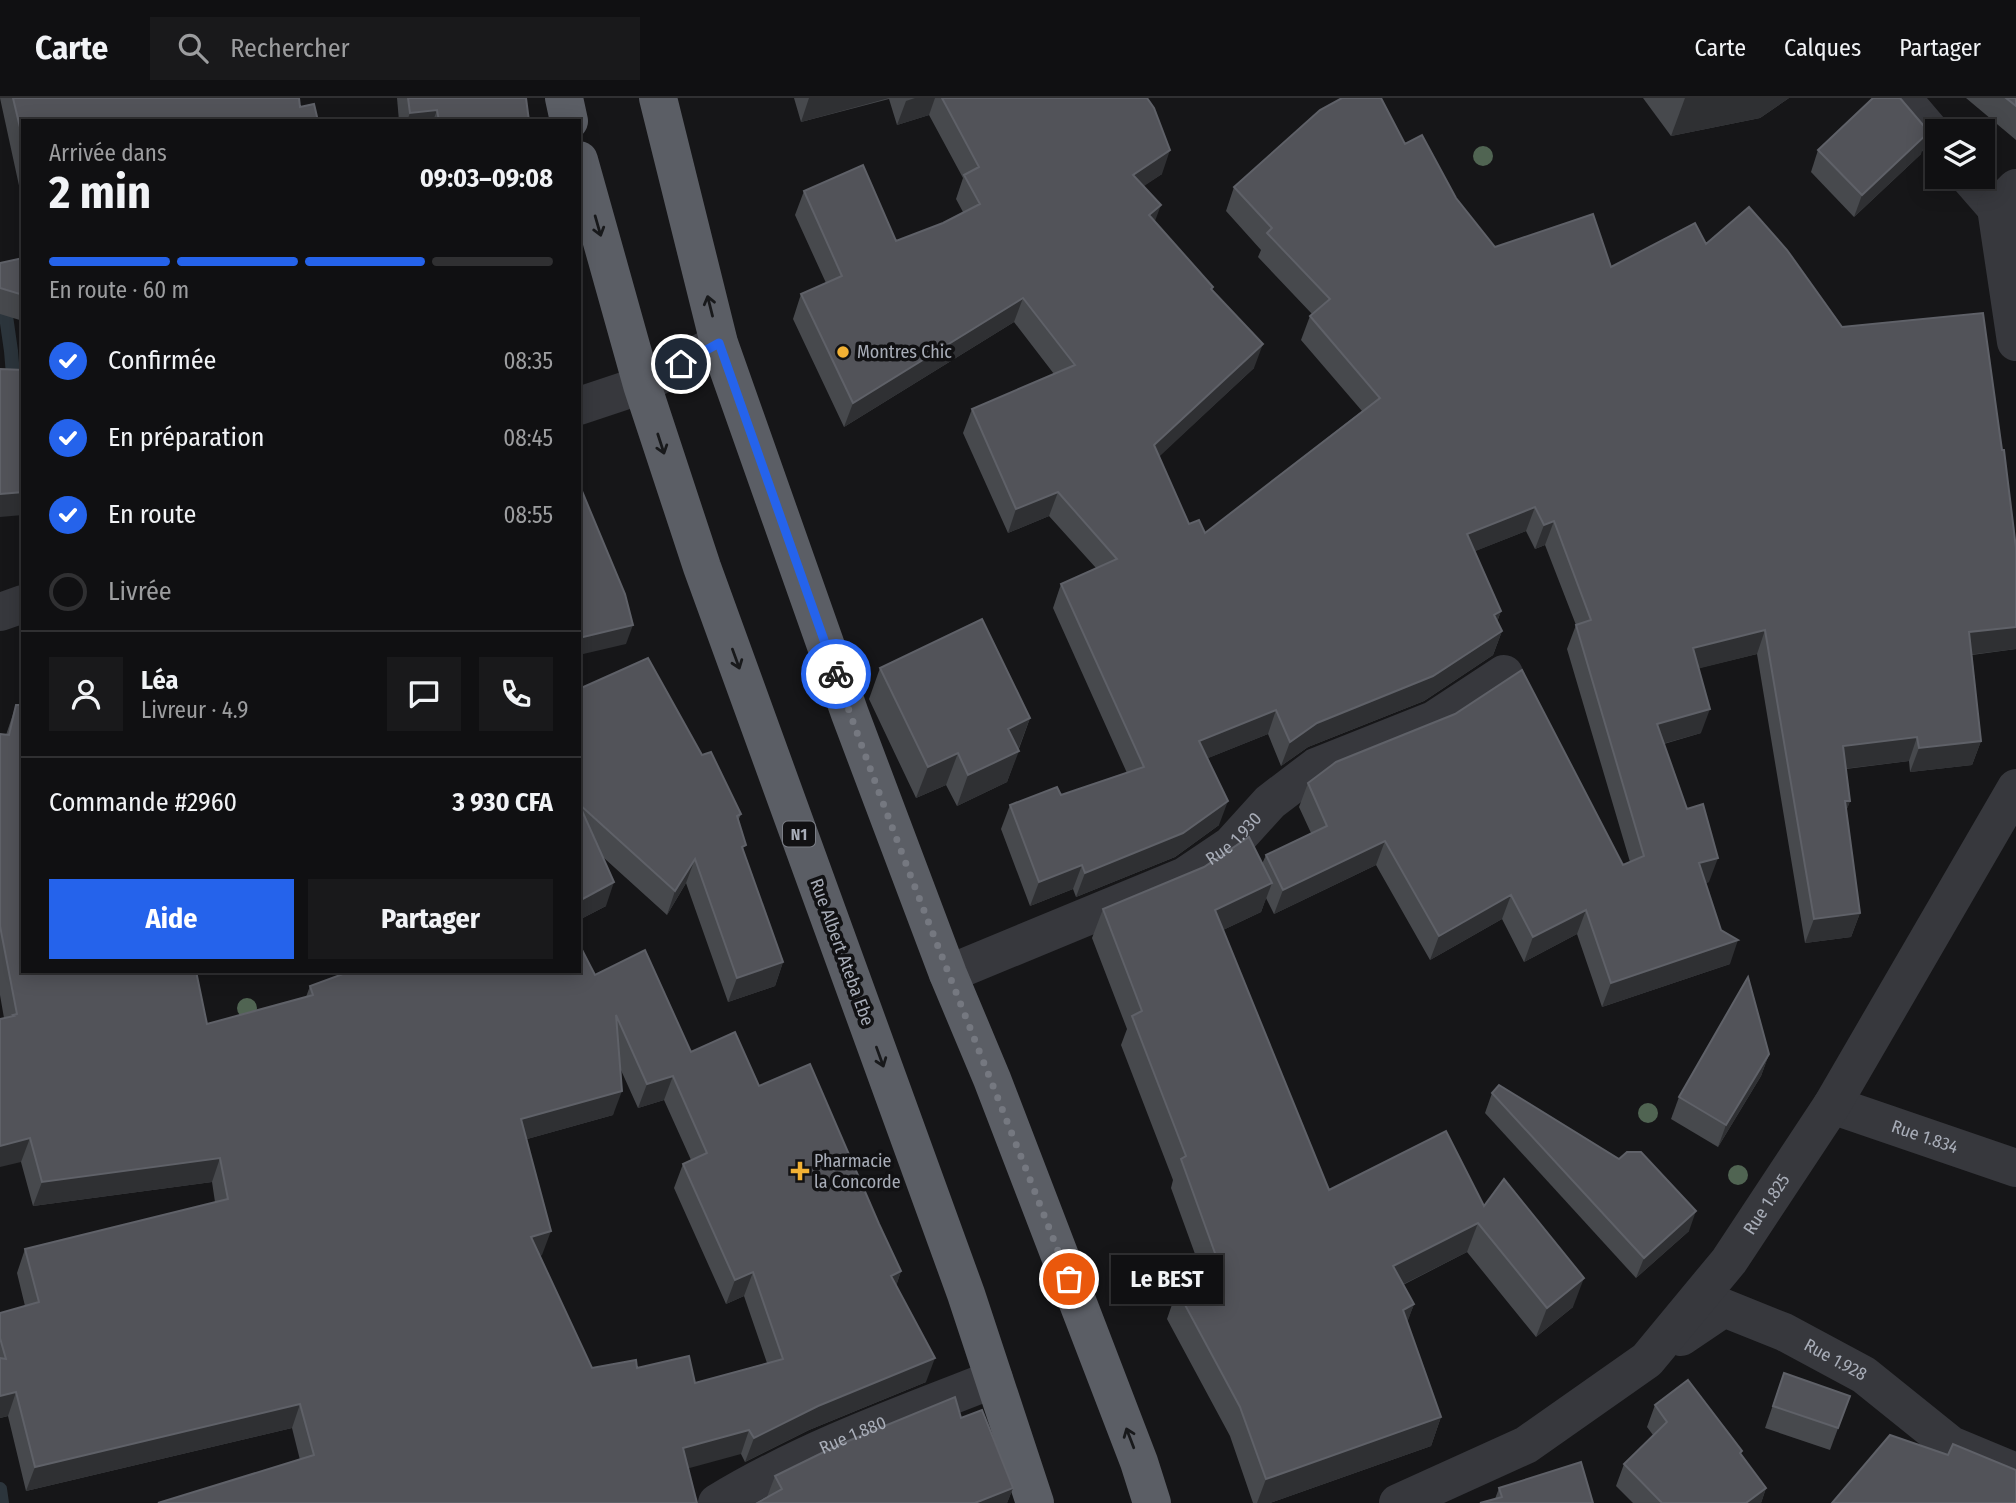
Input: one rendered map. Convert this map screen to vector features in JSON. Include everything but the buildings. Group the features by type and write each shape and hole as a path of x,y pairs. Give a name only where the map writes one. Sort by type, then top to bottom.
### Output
{"highway":[{"path":"564,98 569,119"},
{"path":"659,98 719,343 850,714 948,974 992,1079 1139,1462 1152,1503"},
{"name":"Rue Albert Ateba Ebe","path":"581,167 642,385 702,567 966,1294 1035,1503"}],"street":[{"path":"1902,98 1925,125"},
{"path":"1990,189 2006,198 2016,342"},
{"path":"581,405 642,385 719,343"},
{"name":"Rue 1.930","path":"948,974 1185,876 1231,845 1270,802 1316,767 1434,720 1504,674"},
{"name":"Rue 1.825","path":"1398,1503 1526,1445 1647,1360 1729,1261 1832,1105 2016,788"},
{"name":"Rue 1.834","path":"1832,1105 2016,1168"},
{"name":"Rue 1.928","path":"1647,1360 1724,1308 1784,1332 1864,1375 1951,1445 2016,1472"},
{"name":"Rue 1.880","path":"717,1503 754,1480 839,1440 994,1379"}],"waterway":[{"path":"0,274 14,387"},
{"path":"0,1489 2,1503"}],"way so far":[{"path":"836,674 948,974 992,1079 1069,1279"}],"place":[{"name":"Montres Chic","path":"843,352"},
{"name":"Pharmacie la Concorde","path":"800,1171"},
{"name":"Le BEST","path":"1069,1279"}],"route":[{"path":"681,364 719,343 836,674"}]}
